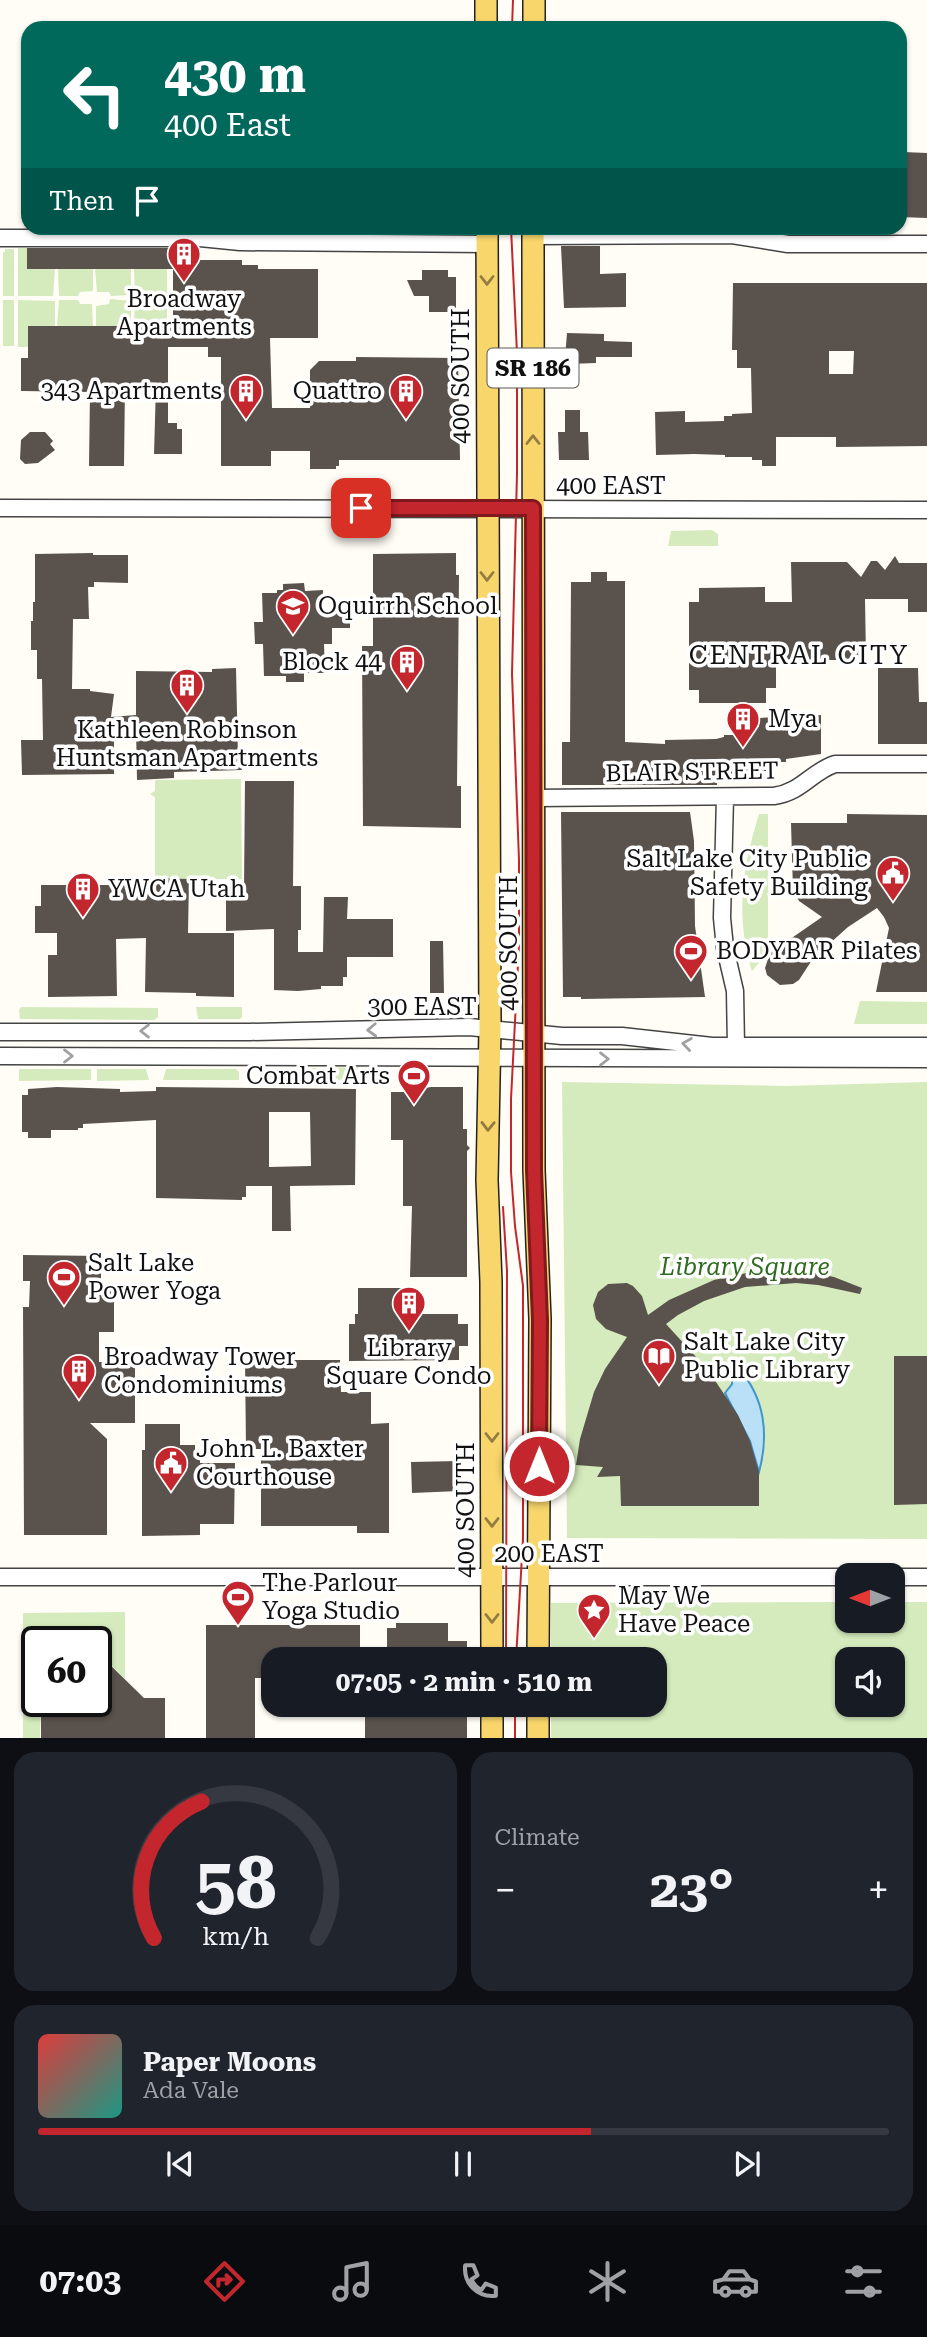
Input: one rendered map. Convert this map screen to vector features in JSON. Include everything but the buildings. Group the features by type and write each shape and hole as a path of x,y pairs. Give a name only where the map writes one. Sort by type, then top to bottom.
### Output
{"main road":[{"path":"486,0 486,21"},
{"path":"534,0 534,21"},
{"name":"400 SOUTH","path":"533,235 536,1059 534,1170 540,1320 538,1647"},
{"name":"400 SOUTH","path":"488,236 487,1180 492,1308 492,1647"},
{"path":"492,1717 492,1738"},
{"path":"538,1717 538,1738"}],"street":[{"path":"732,235 788,244 927,244"},
{"path":"0,238 200,238 240,242 488,236"},
{"name":"400 EAST","path":"0,508 927,510"},
{"name":"BLAIR STREET","path":"534,797 774,796 799,788 835,764 927,764"},
{"path":"725,797 722,918 725,948 735,991 736,1046"},
{"name":"300 EAST","path":"0,1032 249,1032 419,1027 622,1036 696,1045 927,1046"},
{"name":"300 EAST","path":"0,1056 927,1059"},
{"name":"200 EAST","path":"0,1577 835,1577"},
{"path":"905,1577 927,1577"}],"green space":[{"path":"18,248 27,248 28,269 55,269 53,296 18,296"},
{"path":"5,249 14,249 14,296 3,296"},
{"path":"58,269 93,269 93,291 80,292 78,296 59,296"},
{"path":"95,269 131,269 131,295 111,296 109,292 97,292"},
{"path":"134,269 167,269 167,296 135,296"},
{"path":"110,299 131,301 131,326 96,326 96,306 109,304"},
{"path":"167,299 167,326 134,326 135,300"},
{"path":"3,300 14,300 14,346 3,346"},
{"path":"18,300 55,301 55,326 28,326 28,347 18,347"},
{"path":"59,300 78,300 80,304 92,304 93,326 57,326"},
{"path":"712,530 718,534 718,546 668,546 671,531"},
{"path":"241,779 242,879 155,879 155,797 150,794 155,791 155,780"},
{"path":"759,814 768,814 768,952 752,971 742,911 748,854"},
{"path":"860,1001 927,1002 927,1024 854,1024"},
{"path":"21,1007 158,1008 158,1017 154,1020 20,1019"},
{"path":"196,1007 242,1007 242,1017 198,1019"},
{"path":"358,1067 358,1080 276,1080 278,1069"},
{"path":"19,1069 91,1069 91,1080 19,1081"},
{"path":"97,1069 146,1069 149,1080 97,1081"},
{"path":"166,1069 236,1069 239,1072 239,1080 163,1080"},
{"name":"Library Square","path":"562,1082 785,1086 927,1082 927,1539 567,1538"},
{"path":"835,1602 835,1633 905,1633 905,1602 927,1602 927,1738 551,1738 551,1717 667,1717 667,1647 551,1647 551,1603"},
{"path":"125,1612 125,1679 112,1666 112,1626 23,1626 23,1613"},
{"path":"23,1717 41,1717 40,1738 23,1738"}],"water":[{"path":"739,1369 754,1392 762,1418 764,1444 759,1472 750,1441 725,1393 732,1384 733,1371"}],"tram line":[{"path":"512,21 513,0"},
{"path":"511,235 517,353 512,674 519,860 519,944 511,1099 511,1172 523,1286 523,1539 517,1647"},
{"path":"503,1207 507,1271 506,1647"},
{"path":"515,1717 515,1738"}],"place":[{"name":"Broadway Apartments","path":"184,284"},
{"name":"343 Apartments","path":"246,421"},
{"name":"Quattro","path":"406,421"},
{"name":"Oquirrh School","path":"293,636"},
{"name":"Block 44","path":"407,692"},
{"name":"Kathleen Robinson Huntsman Apartments","path":"187,715"},
{"name":"Mya","path":"743,749"},
{"name":"Salt Lake City Public Safety Building","path":"893,903"},
{"name":"YWCA Utah","path":"83,919"},
{"name":"BODYBAR Pilates","path":"691,981"},
{"name":"Combat Arts","path":"414,1106"},
{"name":"Salt Lake Power Yoga","path":"64,1307"},
{"name":"Library Square Condo","path":"409,1333"},
{"name":"Salt Lake City Public Library","path":"659,1386"},
{"name":"Broadway Tower Condominiums","path":"79,1401"},
{"name":"John L. Baxter Courthouse","path":"171,1493"},
{"name":"The Parlour Yoga Studio","path":"238,1627"},
{"name":"May We Have Peace","path":"594,1640"}],"district":[{"name":"CENTRAL CITY","path":"799,655"}],"route":[{"path":"361,508 533,508 536,1059 534,1170 540,1320 539,1466"}]}
